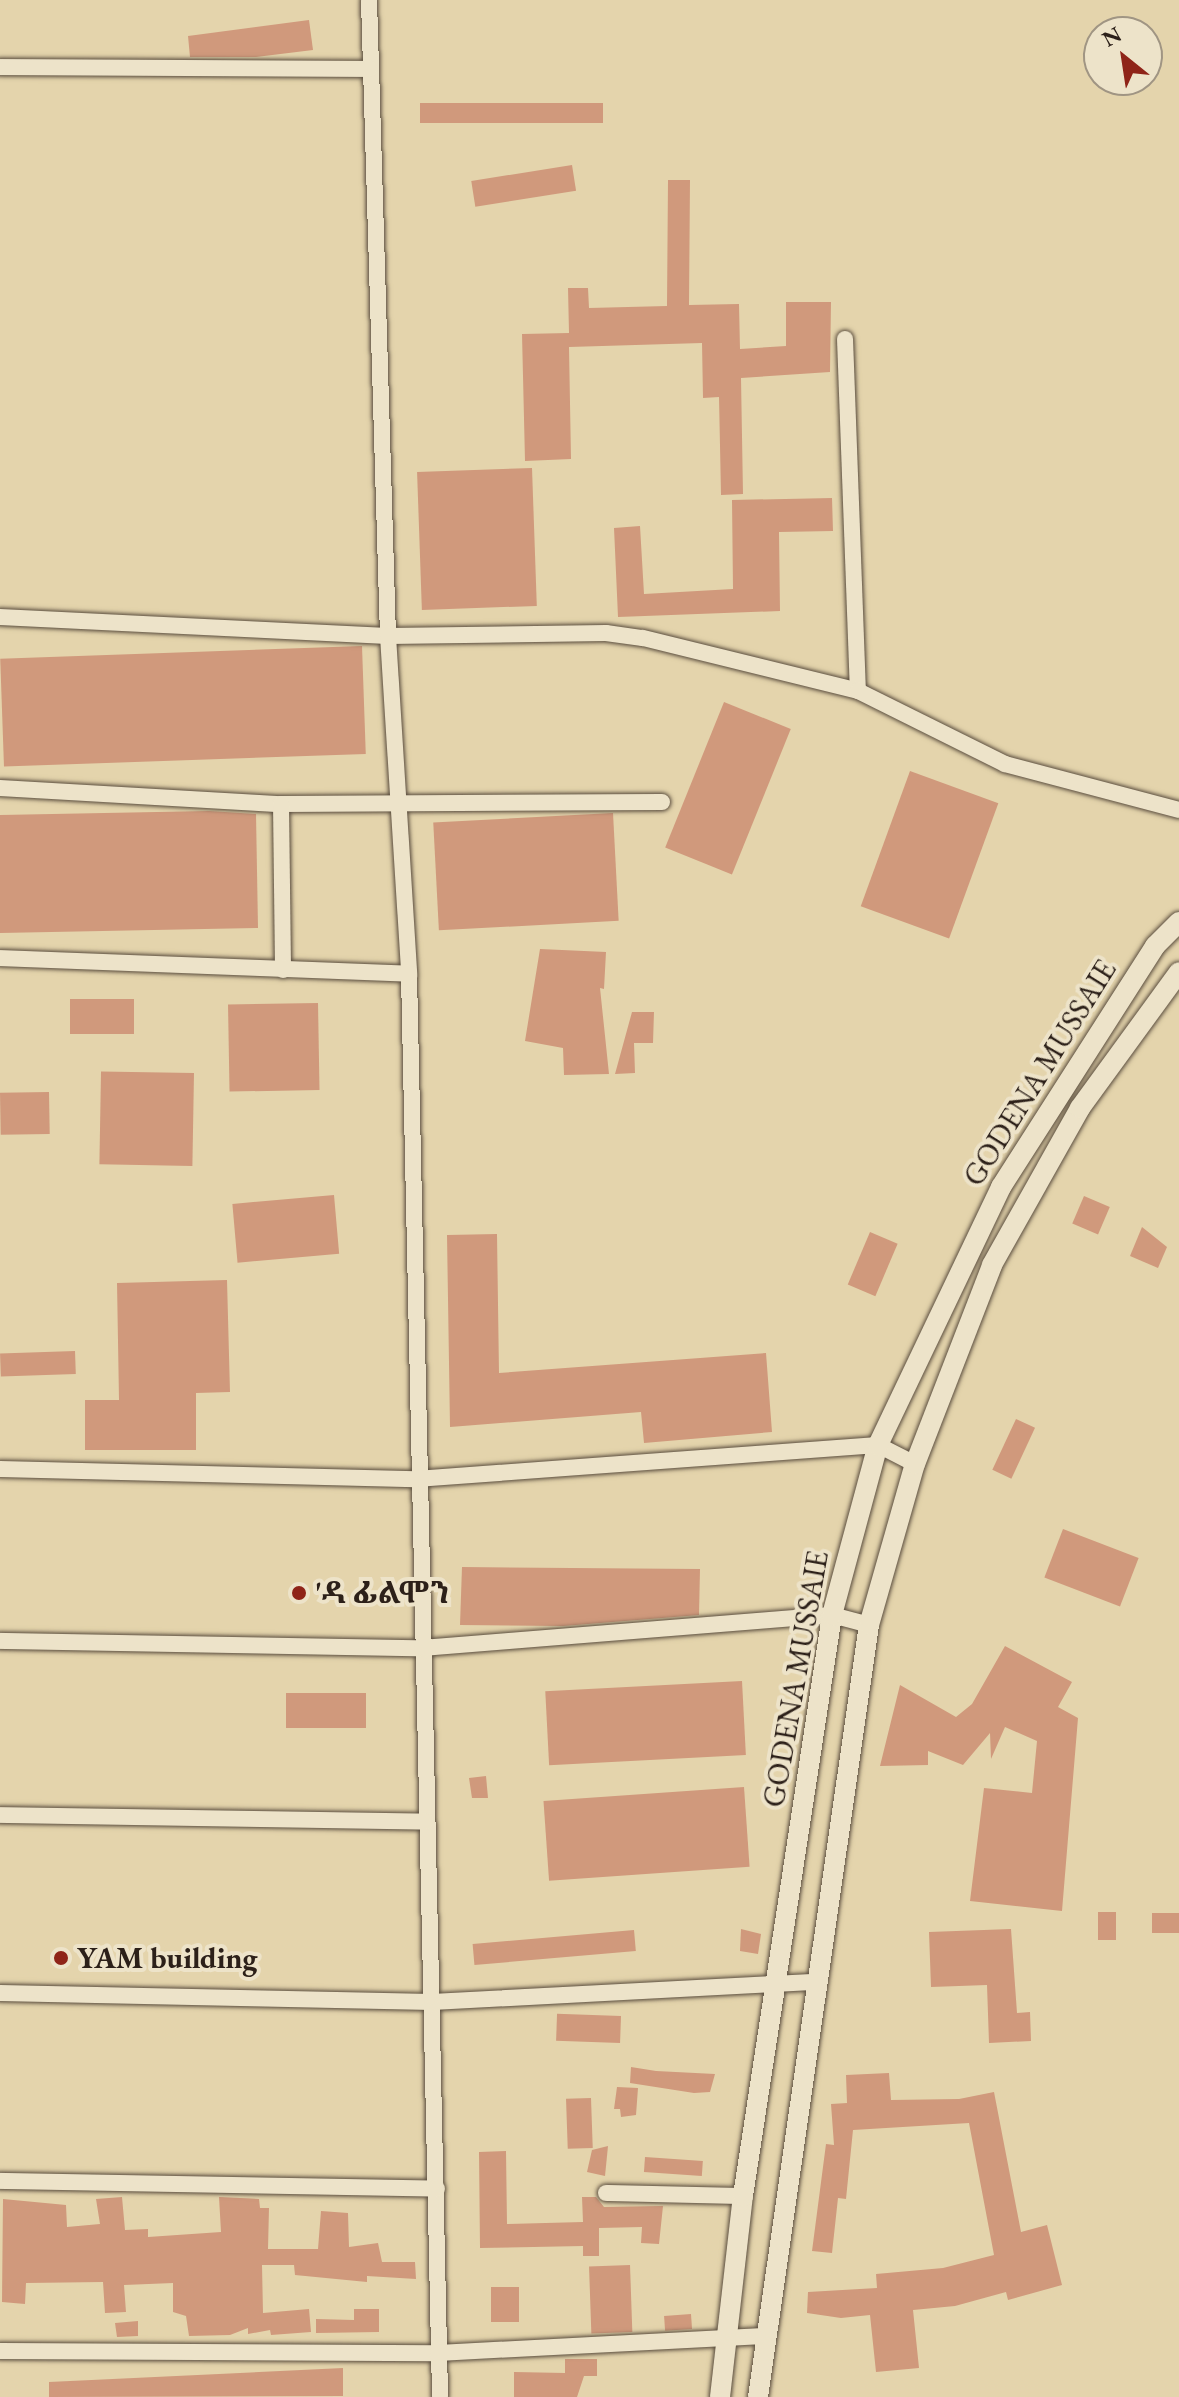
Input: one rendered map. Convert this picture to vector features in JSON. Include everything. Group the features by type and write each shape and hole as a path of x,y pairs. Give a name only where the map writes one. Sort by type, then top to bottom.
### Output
{"street":[{"path":"369,0 388,636 409,974 416,1479 437,2189 440,2397"},
{"path":"0,67 369,69"},
{"path":"845,339 858,691"},
{"path":"0,617 388,636 606,633 858,691 1005,764 1179,810"},
{"path":"0,788 281,804 662,802"},
{"path":"281,804 283,970"},
{"name":"GODENA MUSSAIE","path":"720,2397 743,2196 832,1615 878,1445 1001,1187 1155,946 1179,922"},
{"path":"0,958 409,974"},
{"name":"GODENA MUSSAIE","path":"758,2397 764,2336 869,1625 915,1464 992,1265 1080,1108 1179,972"},
{"path":"1060,1093 1080,1108"},
{"path":"0,1469 416,1479 878,1445 915,1464"},
{"path":"0,1641 422,1648 832,1615 869,1625"},
{"path":"0,1815 426,1822"},
{"path":"0,1993 432,2002 816,1982"},
{"path":"0,2181 437,2189"},
{"path":"606,2193 743,2196"},
{"path":"0,2351 438,2353 764,2336"}],"building":[{"path":"309,20 313,50 256,57 190,57 188,36"},
{"path":"420,103 603,103 603,123 420,123"},
{"path":"572,165 576,191 475,207 471,181"},
{"path":"668,180 690,180 689,305 739,304 740,349 786,346 786,302 831,302 830,372 741,378 743,494 721,495 719,397 703,398 702,343 569,347 571,459 525,461 522,334 569,333 568,288 588,288 589,308 667,306"},
{"path":"532,468 537,606 422,610 417,472"},
{"path":"832,498 833,531 779,532 780,611 618,617 614,528 640,526 644,594 733,589 732,500"},
{"path":"362,646 366,754 4,767 0,659"},
{"path":"724,702 791,729 732,875 665,848"},
{"path":"910,771 998,803 949,938 861,906"},
{"path":"209,811 256,814 258,928 0,933 0,815"},
{"path":"613,813 619,921 439,930 433,822"},
{"path":"540,949 606,952 604,989 600,988 609,1074 564,1075 563,1048 525,1041"},
{"path":"70,999 134,999 134,1034 70,1034"},
{"path":"318,1003 320,1090 230,1092 228,1005"},
{"path":"632,1012 654,1012 653,1043 634,1043 635,1073 615,1074"},
{"path":"101,1071 194,1073 192,1166 99,1164"},
{"path":"49,1092 50,1134 1,1135 0,1093"},
{"path":"334,1195 339,1254 238,1263 232,1204"},
{"path":"1084,1196 1110,1207 1098,1235 1072,1224"},
{"path":"1142,1227 1167,1247 1158,1268 1130,1256"},
{"path":"870,1232 898,1244 875,1296 848,1284"},
{"path":"497,1234 499,1373 766,1353 772,1432 644,1443 641,1412 450,1427 447,1235"},
{"path":"227,1280 230,1392 196,1393 196,1450 85,1450 85,1400 119,1400 117,1283"},
{"path":"75,1351 76,1374 1,1377 0,1354"},
{"path":"1016,1419 1035,1428 1011,1479 992,1470"},
{"path":"1063,1529 1139,1558 1120,1607 1044,1578"},
{"path":"462,1567 700,1569 699,1615 563,1626 460,1625"},
{"path":"1005,1646 1072,1682 1058,1707 1078,1718 1062,1911 970,1901 984,1788 1032,1793 1037,1741 1005,1727 991,1759 990,1733 963,1765 928,1751 928,1765 880,1766 900,1685 956,1717 972,1704"},
{"path":"742,1681 746,1755 549,1765 545,1691"},
{"path":"286,1693 366,1693 366,1728 286,1728"},
{"path":"486,1776 488,1798 472,1798 469,1778"},
{"path":"744,1787 750,1867 549,1881 543,1801"},
{"path":"1098,1912 1116,1912 1116,1940 1098,1940"},
{"path":"1152,1913 1179,1913 1179,1933 1152,1933"},
{"path":"741,1929 761,1934 758,1954 740,1951"},
{"path":"1011,1929 1017,2013 1030,2012 1031,2041 989,2043 987,1985 931,1987 929,1932"},
{"path":"634,1930 636,1951 474,1965 473,1944"},
{"path":"557,2014 621,2016 620,2043 556,2041"},
{"path":"631,2067 715,2074 710,2092 694,2093 630,2083"},
{"path":"889,2073 891,2100 959,2099 994,2092 1021,2232 1047,2225 1062,2285 1008,2300 1006,2292 955,2306 913,2310 919,2368 876,2372 870,2315 841,2318 807,2313 808,2292 877,2288 876,2274 943,2268 994,2255 969,2123 853,2130 846,2199 838,2198 832,2253 812,2251 826,2144 834,2145 831,2104 847,2103 846,2075"},
{"path":"617,2087 638,2088 636,2115 621,2117 620,2109 614,2109"},
{"path":"591,2098 593,2148 568,2149 566,2099"},
{"path":"608,2146 605,2176 587,2172 592,2150"},
{"path":"506,2151 507,2224 583,2222 582,2197 596,2197 604,2207 663,2206 659,2244 641,2243 642,2227 599,2228 599,2256 583,2256 583,2246 480,2248 479,2152"},
{"path":"645,2157 703,2161 702,2176 644,2172"},
{"path":"122,2197 125,2230 148,2229 148,2237 221,2232 219,2197 259,2199 260,2208 269,2208 268,2249 318,2249 321,2211 348,2213 349,2247 378,2243 382,2262 415,2262 416,2279 367,2276 367,2282 295,2275 294,2265 262,2265 263,2313 309,2309 311,2332 271,2335 270,2330 248,2334 248,2328 230,2335 189,2336 186,2316 173,2312 173,2283 124,2285 126,2312 105,2313 103,2282 26,2283 25,2304 2,2302 3,2199 66,2205 67,2227 100,2224 96,2199"},
{"path":"630,2265 632,2332 591,2333 589,2266"},
{"path":"491,2287 519,2287 519,2322 491,2322"},
{"path":"354,2309 379,2309 379,2332 316,2333 316,2319 354,2320"},
{"path":"691,2314 692,2329 665,2331 664,2316"},
{"path":"138,2321 138,2336 117,2337 115,2323"},
{"path":"565,2359 597,2359 597,2376 584,2376 577,2397 514,2397 514,2372 565,2373"},
{"path":"343,2368 343,2396 49,2397 49,2382"}],"place":[{"name":"'ዳ ፊልሞን","path":"299,1593"},
{"name":"YAM building","path":"61,1958"}]}
